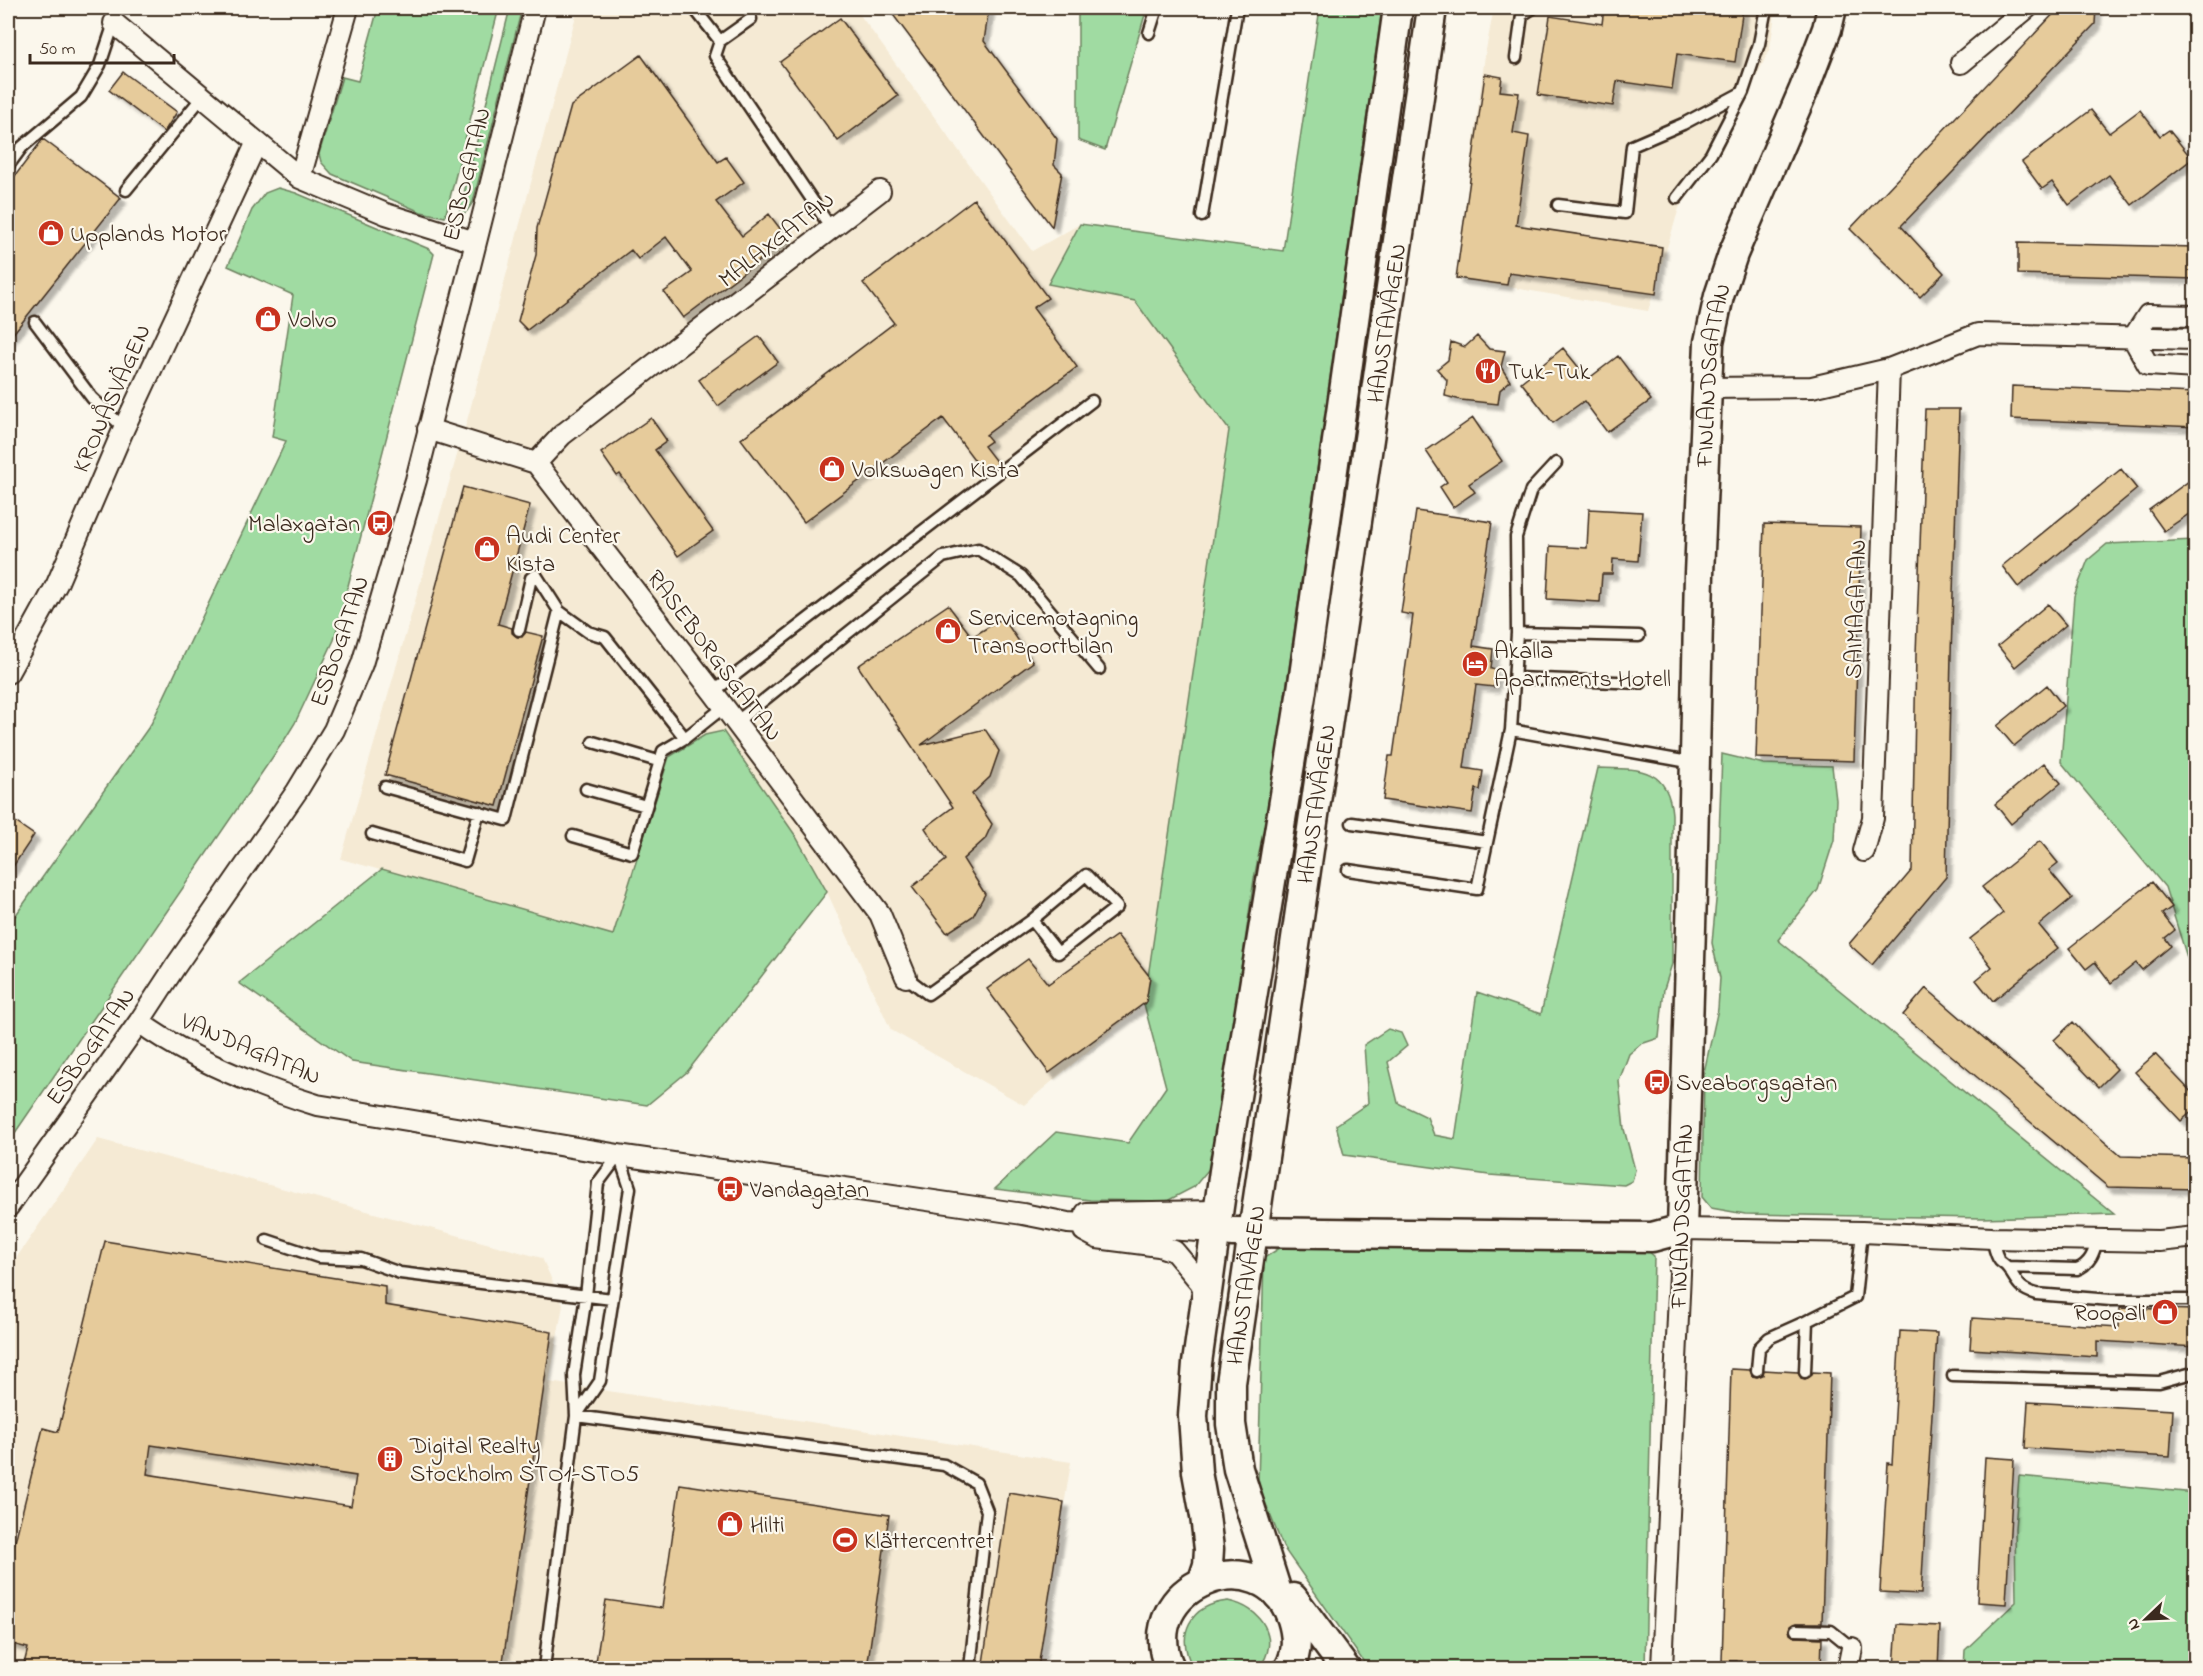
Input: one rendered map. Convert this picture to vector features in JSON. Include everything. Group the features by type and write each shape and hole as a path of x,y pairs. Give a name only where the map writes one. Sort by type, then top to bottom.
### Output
{"main road":[{"name":"HANSTAVÄGEN","path":"1203,1580 1208,1565 1209,1549 1197,1472 1193,1416 1197,1363 1230,1133 1302,690 1398,8"},
{"name":"HANSTAVÄGEN","path":"1293,1667 1296,1645 1295,1627 1289,1610 1278,1595 1263,1554 1238,1469 1231,1424 1231,1383 1432,8"},
{"name":"FINLANDSGATAN","path":"1682,1229 1694,763 1709,342 1713,319 1733,254 1804,89 1827,29 1832,8"},
{"path":"1218,1222 1647,1220 1682,1229"},
{"path":"1263,1554 1345,1668"},
{"path":"1170,1668 1164,1642 1166,1622 1180,1598 1203,1580 1222,1575 1243,1576 1262,1583 1278,1595"}],"street":[{"path":"300,178 348,8"},
{"name":"ESBOGATAN","path":"8,1207 139,1022 297,791 334,730 362,664 416,480 535,8"},
{"path":"1961,63 2027,8"},
{"path":"113,15 203,96 300,178 386,214 475,242"},
{"name":"KRONÅSVÄGEN","path":"8,673 57,584 124,428 257,142"},
{"name":"MALAXGATAN","path":"536,464 562,435 880,191"},
{"path":"2133,338 2148,315 2196,316"},
{"path":"1706,388 1812,387 1889,369 1978,334 2196,339"},
{"path":"2133,338 2148,365 2196,368"},
{"name":"SAIMAGATAN","path":"1864,851 1873,818 1889,369"},
{"path":"428,429 536,464"},
{"name":"RASEBORGSGATAN","path":"536,464 880,914 906,977"},
{"name":"VANDAGATAN","path":"139,1022 166,1041 270,1090 317,1105 620,1155 1023,1214 1068,1223 1218,1222"},
{"name":"VANDAGATAN","path":"1023,1214 1218,1222"},
{"name":"VANDAGATAN","path":"1068,1223 1097,1238 1159,1246 1174,1251 1200,1282 1206,1294"},
{"path":"1682,1229 2159,1241 2196,1237"},
{"name":"FINLANDSGATAN","path":"1662,1668 1682,1229"},
{"path":"2159,1241 2196,1250"},
{"path":"1848,1668 1852,1648"}],"lane":[{"path":"694,8 720,41"},
{"path":"1149,33 1157,8"},
{"path":"1202,216 1237,8"},
{"path":"1515,58 1522,15 1533,8"},
{"path":"1677,198 1711,154 1743,92 1760,44 1766,8"},
{"path":"8,166 22,147 81,97 100,65 113,15"},
{"path":"750,19 720,41 715,56 831,228"},
{"path":"1558,205 1625,213 1632,146 1683,124 1743,92"},
{"path":"126,190 203,96"},
{"path":"34,322 92,398 124,428"},
{"path":"573,836 632,853 658,761 663,751 685,738 724,707 1092,401"},
{"path":"1348,870 1477,889 1510,730 1517,633 1516,537 1531,490 1556,463"},
{"path":"724,707 943,557 978,549 1021,576 1099,669"},
{"path":"519,630 531,578 536,575 559,611 588,632 605,637 685,738"},
{"path":"385,787 506,820 559,611"},
{"path":"1517,633 1639,636"},
{"path":"1515,678 1641,683"},
{"path":"1510,730 1694,763"},
{"path":"593,742 658,761"},
{"path":"586,789 646,806"},
{"path":"372,834 465,861 479,812"},
{"path":"1352,823 1487,842"},
{"path":"906,977 927,994 1032,920 1086,875 1117,907 1058,953 1032,920"},
{"path":"544,1668 576,1416 574,1375 586,1296 598,1183 620,1155"},
{"path":"576,1416 600,1381 630,1188 620,1155"},
{"path":"1757,1370 1759,1347 1770,1338 1856,1297 1862,1232"},
{"path":"1992,1238 1996,1256 2022,1288 2036,1294 2111,1300 2196,1300"},
{"path":"267,1240 318,1257 361,1259 400,1273 612,1299"},
{"path":"2007,1267 2077,1269 2094,1254 2097,1240"},
{"path":"1805,1372 1807,1321"},
{"path":"1953,1376 2159,1382 2196,1372"},
{"path":"576,1416 944,1466 976,1483 987,1512 970,1668"},
{"path":"1796,1630 1831,1631 1852,1648"}],"shaded area":[{"path":"578,8 855,8 1032,251 1080,224 1048,284 1135,301 1229,430 1144,1004 1024,1105 891,1030 827,892 794,835 705,735 669,757 613,935 341,859 468,417"},
{"path":"1494,8 1776,8 1770,48 1723,148 1679,208 1648,311 1456,278 1485,55"},
{"path":"98,1139 542,1258 563,1305 549,1382 1071,1462 1038,1668 8,1668 8,1270"}],"green space":[{"path":"378,8 499,8 445,217 421,212 332,174 321,162 319,154 342,77 358,81"},
{"path":"510,8 522,8 473,202 467,211 458,217"},
{"path":"1078,8 1147,8 1105,150 1078,140"},
{"path":"1320,8 1382,8 1273,782 1254,879 1213,1164 1194,1187 1167,1201 1090,1200 995,1189 1056,1132 1128,1143 1166,1087 1144,1004 1229,430 1135,301 1048,284 1080,224 1283,251"},
{"path":"278,188 296,193 429,249 434,254 334,640 295,723 285,739 8,1143 8,926 151,724 286,441 272,437 293,295 228,266 252,210 265,193"},
{"path":"2195,540 2195,983 2165,887 2061,762 2074,596 2088,560 2107,544"},
{"path":"723,731 795,835 827,892 687,1072 647,1105 352,1062 239,983 382,869 613,935 669,757 705,735"},
{"path":"1722,754 1764,764 1832,766 1836,800 1834,840 1818,890 1778,940 2114,1214 1983,1218 1745,1214 1711,1208 1702,1197 1704,1072 1718,1009 1720,978 1712,943 1717,890"},
{"path":"1598,768 1637,770 1648,773 1664,787 1672,814 1672,964 1664,989 1659,1038 1641,1044 1629,1054 1619,1081 1624,1129 1635,1170 1632,1181 1624,1185 1489,1175 1344,1155 1336,1125 1368,1103 1364,1045 1388,1029 1401,1033 1407,1046 1388,1062 1398,1103 1427,1117 1434,1135 1455,1139 1477,992 1541,1014"},
{"path":"1286,1244 1639,1244 1654,1256 1645,1668 1368,1668 1283,1547 1258,1484 1264,1258"},
{"path":"2019,1476 2195,1493 2195,1668 1964,1668 1965,1650 2016,1602 2015,1528"},
{"path":"1228,1601 1240,1604 1258,1617 1268,1636 1266,1657 1259,1668 1193,1668 1186,1644 1186,1633 1190,1623 1195,1615 1204,1608"}],"building":[{"path":"888,8 989,8 984,41 1057,139 1054,165 1062,173 1052,227"},
{"path":"1604,8 1743,8 1735,62 1677,54 1672,89 1617,81 1613,106 1538,95 1550,16 1602,24"},
{"path":"2059,8 2096,8 2095,24 1901,226 1944,273 1920,297 1850,229"},
{"path":"840,18 898,96 838,141 780,62"},
{"path":"641,55 718,162 726,157 744,182 716,202 742,236 769,214 788,239 683,318 664,292 692,272 666,237 638,259 631,250 527,330 518,321 536,255 537,228 571,106"},
{"path":"123,72 177,112 164,132 109,90"},
{"path":"1485,74 1502,77 1500,91 1519,93 1513,133 1529,136 1516,225 1662,247 1656,294 1509,273 1507,285 1456,278"},
{"path":"2091,110 2109,133 2140,110 2160,136 2169,130 2192,159 2132,205 2109,175 2069,205 2052,182 2042,189 2022,162"},
{"name":"Upplands Motor","path":"43,139 121,198 8,340 8,185"},
{"path":"974,199 1048,298 1033,308 1077,367 986,435 991,441 984,446 998,464 985,474 943,418 804,522 741,439 894,323 863,283"},
{"path":"2018,243 2196,247 2196,279 2018,274"},
{"path":"759,336 778,362 718,406 699,380"},
{"path":"1477,336 1489,349 1505,351 1501,367 1510,381 1500,390 1498,404 1445,396 1447,380 1437,369 1448,360 1451,342 1465,347"},
{"path":"1563,348 1588,379 1618,356 1651,400 1607,432 1584,401 1553,423 1521,382"},
{"path":"2012,386 2196,393 2196,427 2011,419"},
{"path":"1925,409 1959,409 1946,877 1872,965 1849,944 1912,870 1916,654"},
{"path":"651,418 667,441 655,450 713,531 678,556 620,474 617,476 601,453"},
{"path":"1473,418 1502,461 1469,484 1475,492 1453,507 1440,487 1447,482 1426,451"},
{"path":"2121,469 2137,489 2018,587 2002,566"},
{"path":"2196,476 2196,509 2164,531 2149,510"},
{"path":"463,487 530,505 498,624 512,628 512,633 517,637 522,637 526,632 543,636 497,806 385,775"},
{"path":"1589,509 1642,512 1638,561 1613,559 1612,574 1602,574 1600,602 1547,599 1550,546 1587,548"},
{"path":"1416,511 1492,522 1473,646 1493,649 1491,669 1497,670 1494,687 1476,685 1464,768 1483,771 1480,790 1476,789 1472,813 1383,800 1389,756 1393,756 1413,615 1401,613"},
{"path":"1764,524 1861,527 1854,761 1756,758"},
{"path":"2048,604 2066,625 2015,667 1998,646"},
{"path":"948,605 972,637 1003,618 1033,662 921,745 985,729 999,751 990,777 972,794 992,824 985,839 963,859 985,894 973,916 947,933 912,887 946,860 925,828 953,807 858,666"},
{"path":"2047,685 2063,706 2014,746 1997,726"},
{"path":"2044,763 2061,783 2011,824 1995,804"},
{"path":"8,817 34,835 8,874"},
{"path":"2040,841 2058,863 2049,870 2072,898 2039,925 2058,948 1993,1001 1976,980 1992,967 1970,939 2003,913 1982,887"},
{"path":"2152,882 2172,907 2162,914 2175,930 2165,938 2171,946 2142,970 2136,963 2111,983 2095,962 2086,969 2069,948"},
{"path":"1117,935 1150,977 1146,1002 1049,1073 987,989 1028,959 1048,984"},
{"path":"1926,988 2121,1156 2196,1158 2196,1189 2108,1187 1903,1015"},
{"path":"2073,1022 2117,1069 2099,1087 2054,1040"},
{"path":"2155,1054 2196,1097 2196,1108 2181,1121 2135,1072"},
{"name":"Digital Realty Stockholm STO1-STO5","path":"105,1241 385,1286 385,1305 552,1332 502,1668 23,1668 28,1648 8,1643 8,1570 43,1428 58,1432","holes":["151,1445 356,1476 351,1506 147,1474"]},
{"path":"2120,1308 2196,1310 2196,1347 2097,1341 2097,1357 1970,1349 1972,1318 2119,1327"},
{"path":"1900,1331 1937,1333 1921,1594 1880,1592 1888,1463 1892,1464"},
{"path":"1731,1369 1750,1370 1752,1376 1757,1377 1763,1375 1764,1370 1798,1372 1801,1378 1805,1379 1813,1372 1830,1373 1822,1623 1796,1623 1789,1629 1790,1634 1795,1637 1822,1638 1821,1668 1737,1668 1737,1661 1722,1661"},
{"path":"2028,1402 2173,1410 2170,1457 2025,1448"},
{"path":"1985,1457 2014,1459 2006,1604 1977,1602"},
{"path":"680,1484 889,1515 867,1668 595,1668 606,1600 662,1608"},
{"path":"1009,1493 1064,1502 1038,1668 983,1663"},
{"path":"1897,1624 1940,1626 1938,1668 1894,1668"}],"place":[{"name":"Upplands Motor","path":"51,233"},
{"name":"Volvo","path":"268,319"},
{"name":"Tuk-Tuk","path":"1488,371"},
{"name":"Volkswagen Kista","path":"832,469"},
{"name":"Malaxgatan","path":"380,523"},
{"name":"Audi Center Kista","path":"487,549"},
{"name":"Servicemotagning Transportbilan","path":"948,631"},
{"name":"Akalla Apartments Hotell","path":"1475,664"},
{"name":"Sveaborgsgatan","path":"1657,1082"},
{"name":"Vandagatan","path":"730,1189"},
{"name":"Roopali","path":"2165,1312"},
{"name":"Digital Realty Stockholm STO1-STO5","path":"390,1459"},
{"name":"Hilti","path":"730,1524"},
{"name":"Klättercentret","path":"845,1540"}]}
